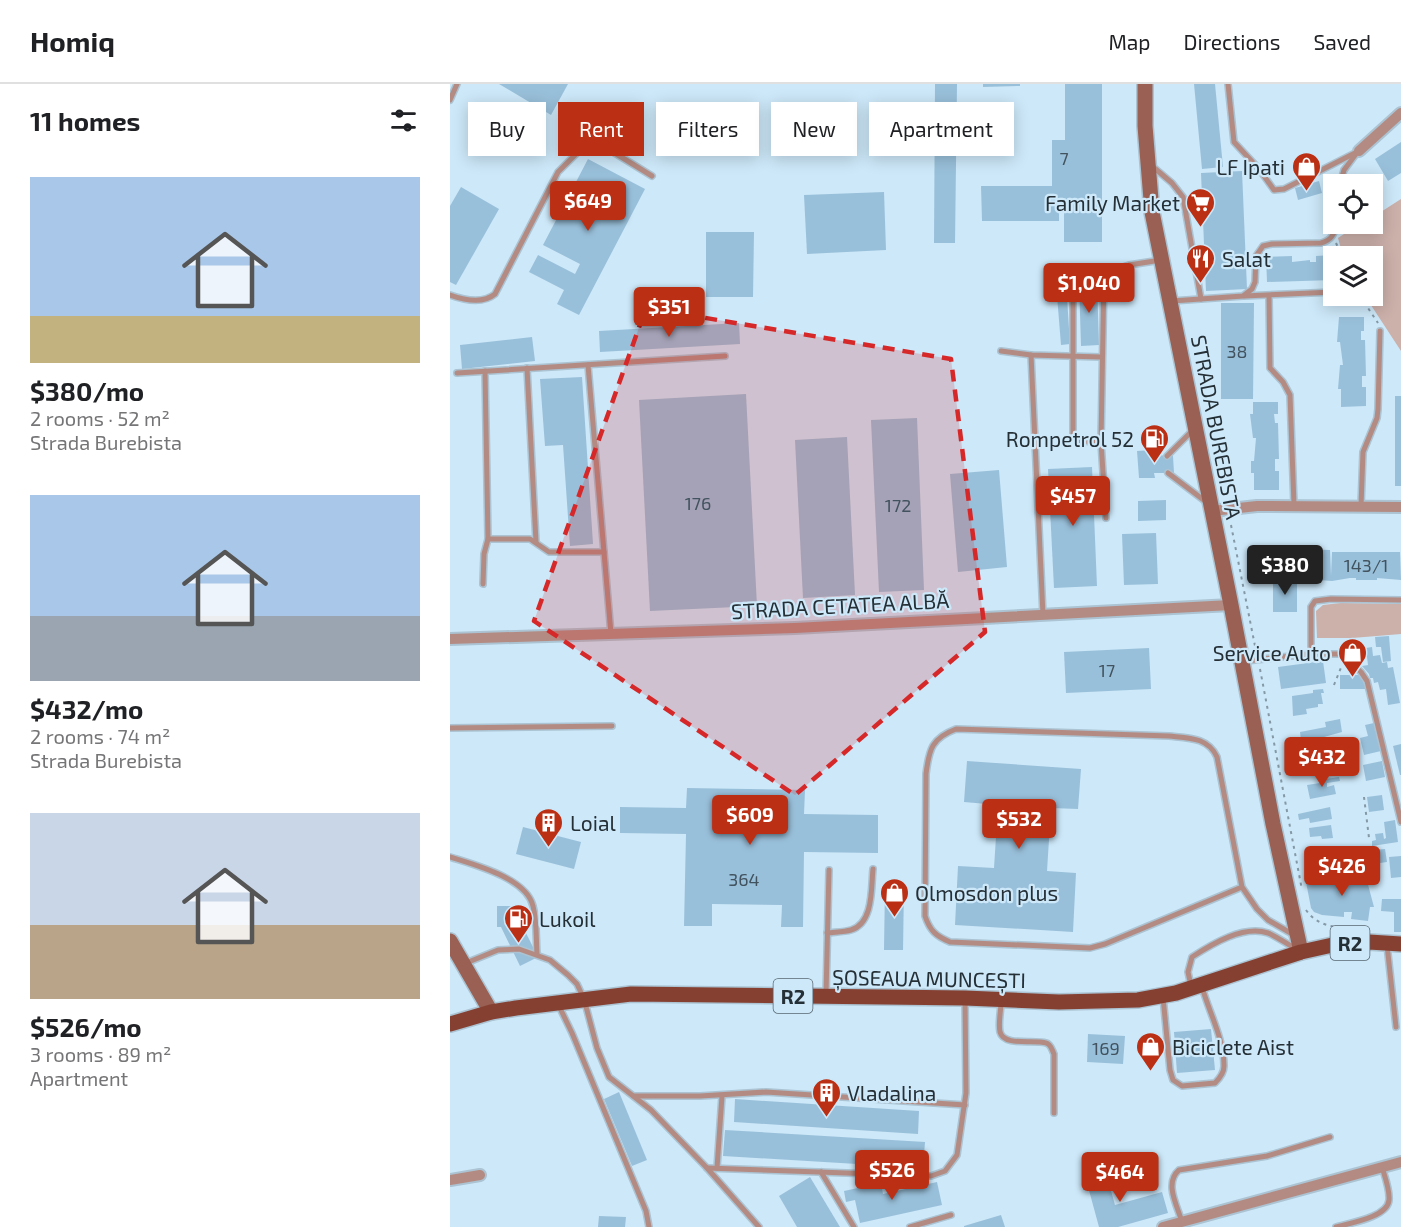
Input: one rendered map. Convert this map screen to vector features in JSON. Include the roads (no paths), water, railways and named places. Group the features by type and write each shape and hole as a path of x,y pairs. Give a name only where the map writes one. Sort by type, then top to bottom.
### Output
{"main road":[{"name":"STRADA BUREBISTA","path":"1145,84 1145,126 1152,212 1231,605 1250,661 1273,824 1300,952"},
{"path":"450,941 491,1012"},
{"name":"ȘOSEAUA MUNCEȘTI","path":"450,1024 491,1012 631,994 1118,1001 1163,996 1300,952 1337,944 1369,942 1394,944"}],"street":[{"path":"1359,151 1401,113"},
{"path":"1211,508 1294,505 1401,507"},
{"name":"STRADA CETATEA ALBĂ","path":"450,639 795,628 1231,605"},
{"path":"1173,1225 1401,1162"},
{"path":"450,1180 480,1175"}],"lane":[{"path":"450,100 457,84"},
{"path":"1228,84 1234,142 1274,190 1284,189 1359,151"},
{"path":"450,295 482,301 495,294 558,172 578,152 605,147 652,176"},
{"path":"1344,174 1350,160 1359,151"},
{"path":"1149,164 1172,183 1183,197 1201,299"},
{"path":"1242,296 1252,288 1255,282 1258,249 1272,244 1321,243 1328,241 1334,234"},
{"path":"1101,442 1080,441 1074,438 1073,279 1077,276 1104,274 1129,265 1162,259"},
{"path":"1104,274 1101,442 1106,518"},
{"path":"1171,301 1323,293"},
{"path":"1269,296 1270,368 1283,382 1290,395 1294,505"},
{"path":"1360,506 1363,452 1377,418 1380,331"},
{"path":"1001,351 1031,355 1101,357"},
{"path":"1031,355 1043,615"},
{"path":"457,374 725,356"},
{"path":"588,365 611,634"},
{"path":"526,368 536,542"},
{"path":"483,584 484,554 488,539 484,371"},
{"path":"1167,456 1196,427"},
{"path":"1168,473 1211,508"},
{"path":"488,539 530,539 549,552 604,552"},
{"path":"1311,654 1311,607 1315,602 1331,599 1401,600"},
{"path":"1250,661 1331,653 1346,657 1367,681 1401,822"},
{"path":"450,728 612,726"},
{"path":"1242,887 1106,944 1090,948 958,943 938,938 929,929 925,916 928,753 945,733 957,729 1169,736 1206,742 1214,749 1217,757 1242,887 1257,909 1268,920 1297,936"},
{"path":"450,857 498,874 520,887 530,897 533,906 537,954"},
{"path":"827,933 851,930 865,920 873,869"},
{"path":"826,996 829,870"},
{"path":"1163,996 1173,1080 1182,1086 1215,1083 1222,1075 1224,1067 1217,1034 1188,972 1192,957 1212,944 1247,931 1268,933 1300,952"},
{"path":"1394,944 1396,1027"},
{"path":"463,964 498,950 519,949 550,960 568,975 577,984 584,999 597,1048 609,1077 651,1110 707,1168 759,1227"},
{"path":"707,1168 931,1176 945,1172 957,1155 965,1106 965,998"},
{"path":"1001,1000 1000,1032 1004,1038 1013,1041 1046,1043 1051,1047 1054,1054 1054,1113"},
{"path":"557,1002 646,1211 649,1227"},
{"path":"634,1096 722,1096 766,1092 965,1106"},
{"path":"717,1168 722,1096"},
{"path":"1173,1225 1171,1186 1172,1179 1179,1170 1266,1156 1330,1137"},
{"path":"1336,1227 1380,1214 1388,1206 1390,1198 1382,1167"},
{"path":"820,1172 854,1227"},
{"path":"910,1227 951,1215"}],"place":[{"name":"LF Ipati","path":"1306,192"},
{"name":"Family Market","path":"1201,228"},
{"name":"Salat","path":"1201,284"},
{"name":"Rompetrol 52","path":"1155,464"},
{"name":"Service Auto","path":"1352,678"},
{"name":"Loial","path":"549,848"},
{"name":"Olmosdon plus","path":"894,918"},
{"name":"Lukoil","path":"518,944"},
{"name":"Biciclete Aist","path":"1151,1072"},
{"name":"Vladalina","path":"826,1118"}]}
